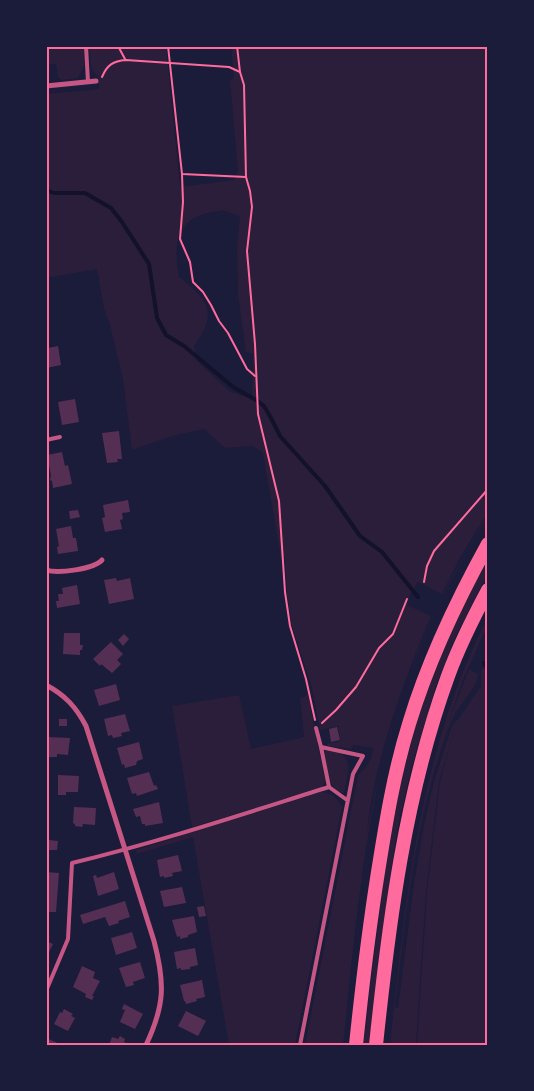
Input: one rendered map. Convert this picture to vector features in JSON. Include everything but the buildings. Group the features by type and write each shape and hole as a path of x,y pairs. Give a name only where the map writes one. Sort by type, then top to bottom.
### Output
{"highway":[{"path":"356,1045 386,818 409,724 429,668 453,611 488,544"},
{"path":"376,1045 392,915 408,821 417,782 448,676 488,590"}],"street":[{"path":"46,86 96,81"},
{"path":"46,570 56,573 92,566 102,560"},
{"path":"46,685 65,697 73,705 86,726 154,941 161,976 162,996 158,1017 146,1045"}],"lane":[{"path":"86,46 88,82"},
{"path":"46,440 60,437"},
{"path":"316,728 329,787 347,800"},
{"path":"300,1045 347,800 353,774 363,756 321,747"},
{"path":"46,990 68,939 72,863 124,850 329,787"}],"path":[{"path":"118,46 126,60"},
{"path":"168,46 182,174 183,202 180,239 190,262 193,282 203,292 247,369 255,376"},
{"path":"237,46 240,72 244,85 246,177 252,206 247,251 255,344 258,414 279,501 285,592 290,626 306,679 316,728"},
{"path":"96,81 101,78 104,71 113,62 126,60 229,67 240,72"},
{"path":"182,174 246,177"},
{"path":"424,582 427,566 434,551 488,489"},
{"path":"316,728 336,710 356,687 378,648 393,634 407,599"}],"shaded area":[{"path":"64,46 84,46 84,66 78,78 61,80 58,77 56,64 46,65 46,50 64,48"},
{"path":"90,46 166,46 180,187 234,180 238,171 230,80 234,77 231,46 488,46 488,512 461,556 442,594 418,582 410,595 407,605 431,616 400,695 376,778 367,832 384,757 370,824 356,919 343,1045 305,1045 358,775 372,756 373,748 353,745 352,749 328,746 327,744 341,741 338,726 320,730 312,688 292,626 287,593 285,557 281,557 263,453 253,446 225,448 204,429 172,436 132,450 123,379 109,321 104,309 97,269 46,278 46,94 99,89 98,76 91,67","holes":["222,210 240,216 237,247 238,294 246,352 253,354 252,399 229,391 196,360 194,346 206,324 207,307 197,293 179,277 177,260 179,236 189,222 196,217"]},
{"path":"488,514 451,582 419,650 407,682 418,650 449,582"},
{"path":"488,557 488,573 456,636 435,688 411,769 391,870 370,1045 363,1045 385,869 404,765 427,689 449,634"},
{"path":"488,617 488,624 463,680 448,723 469,669 478,674 474,686 455,714 450,725 429,789 411,882 395,1007 398,1008 414,884 424,825 434,782 452,726 481,686 481,671 484,667 488,673 488,1045 417,1045 427,891 440,782 455,727 439,782 426,891 416,1045 390,1045 402,935 410,880 431,772 446,719 465,667"},
{"path":"239,695 251,749 304,737 300,698 308,695 325,781 321,788 192,827 172,706"},
{"path":"324,750 334,751 346,758 348,770 344,793 334,787 328,776"},
{"path":"321,792 333,796 342,807 295,1045 229,1045 193,837 137,854 136,850"}],"waterway":[{"path":"46,190 54,193 85,193 111,208 149,264 157,318 166,335 184,346 233,387 264,406 280,436 325,486 360,536 382,552 418,597"},
{"path":"484,663 488,670"}]}
